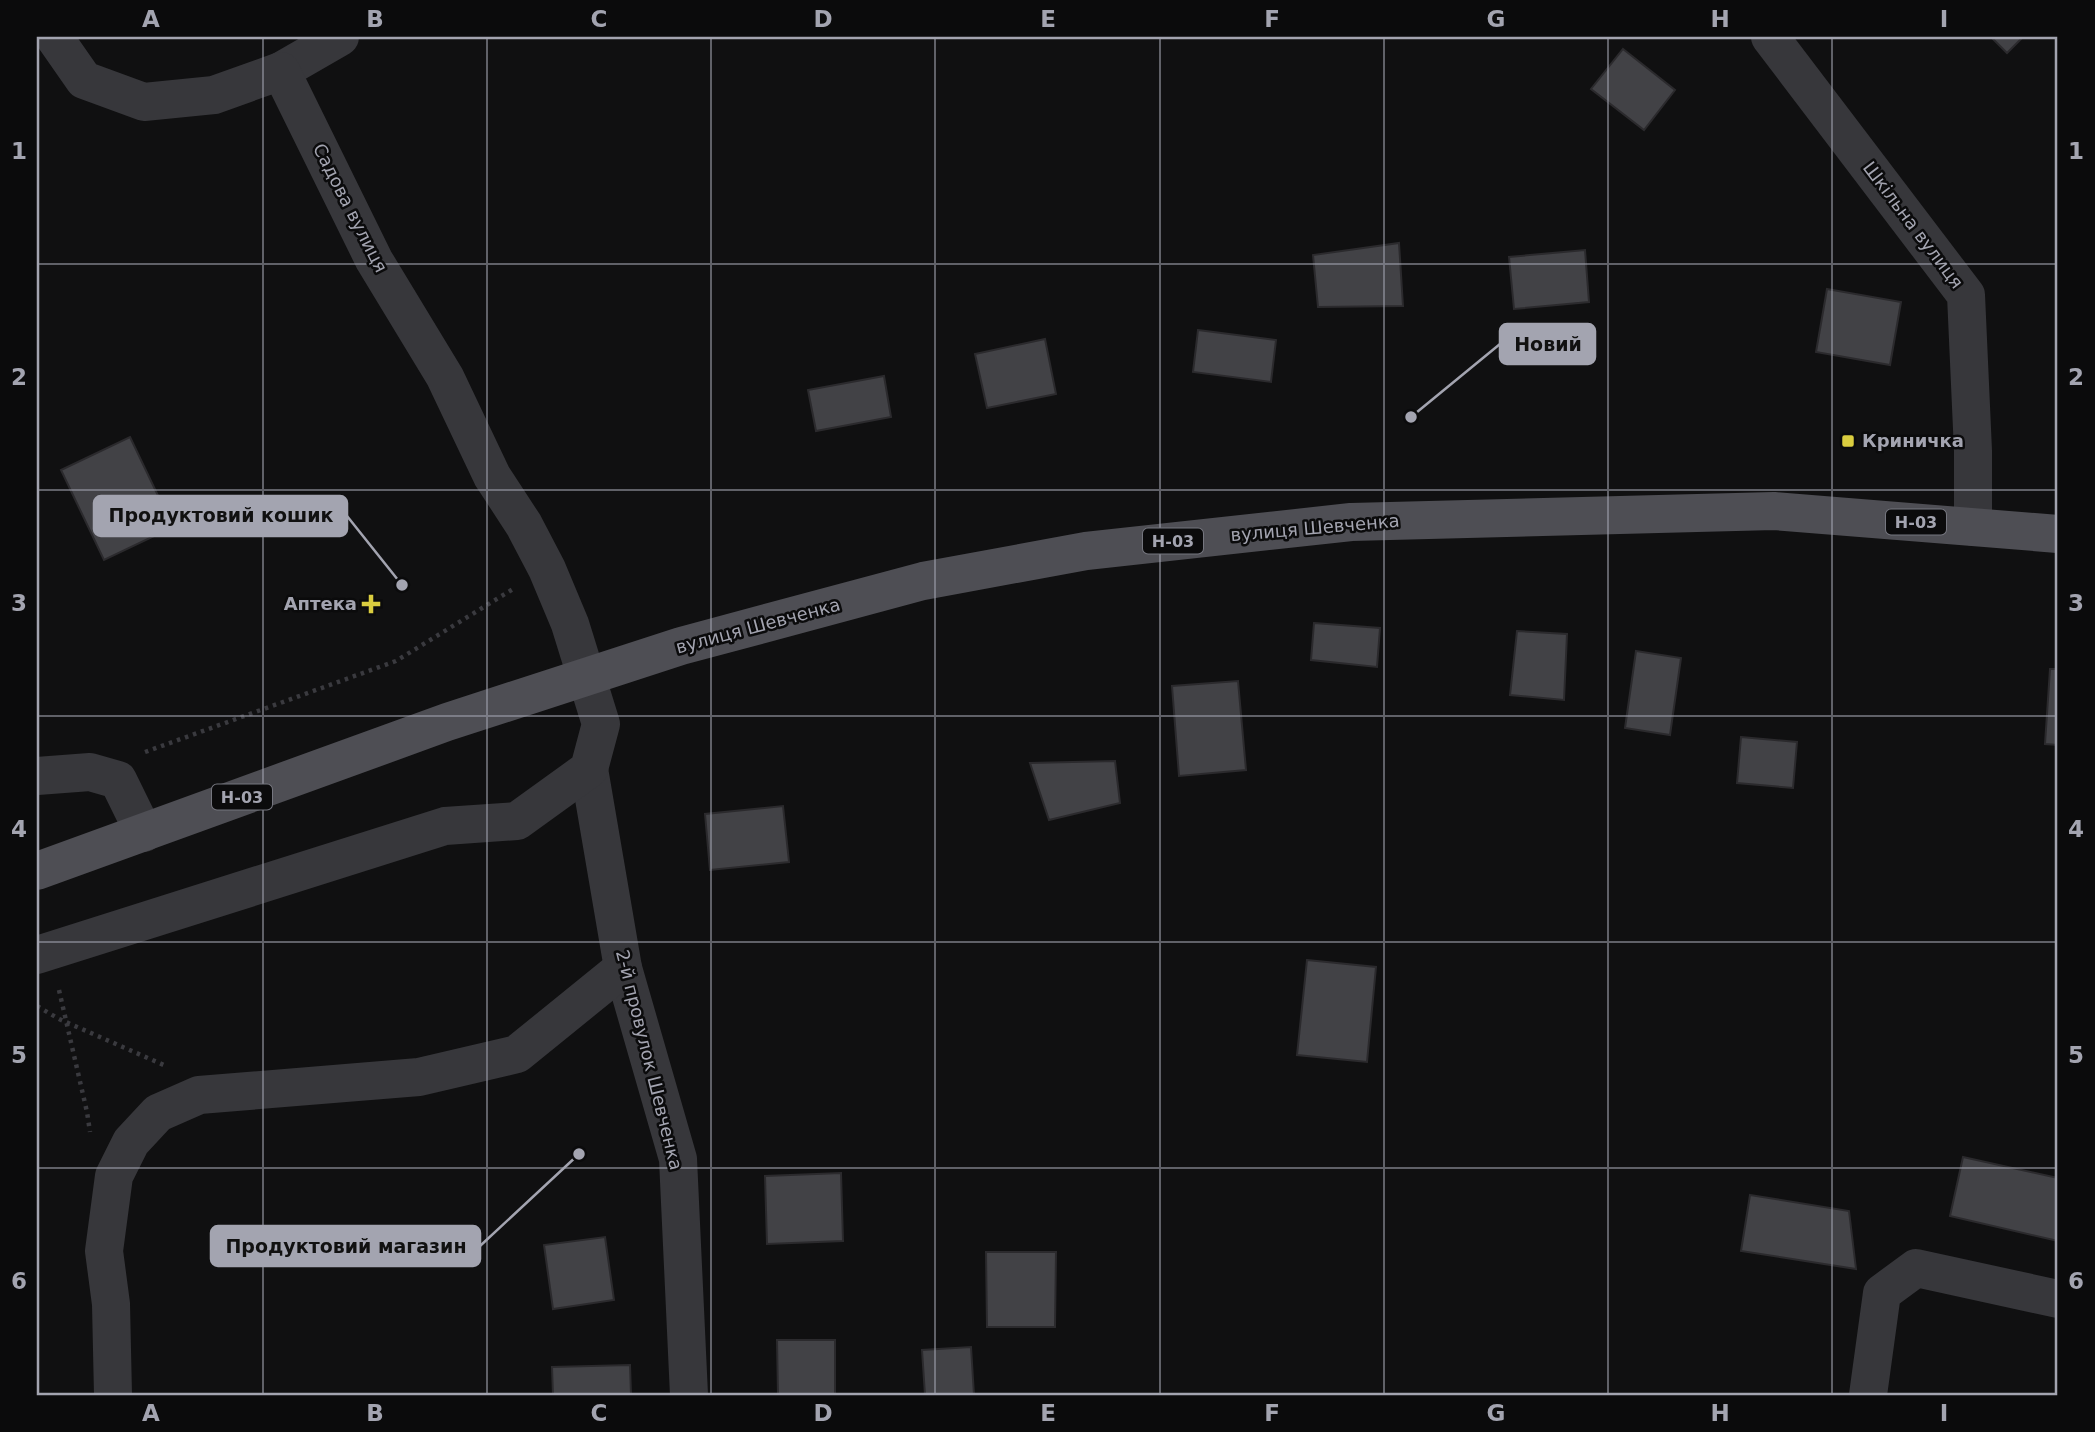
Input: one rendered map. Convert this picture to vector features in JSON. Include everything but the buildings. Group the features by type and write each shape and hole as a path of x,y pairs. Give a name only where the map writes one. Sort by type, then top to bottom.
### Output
{"main road":[{"name":"вулиця Шевченка","path":"587,677 681,646 923,581 1086,551 1351,522 1774,511 2058,534"},
{"name":"Н-03","path":"37,871 447,722 587,677"}],"street":[{"path":"54,37 84,79 145,102 214,95 281,71 340,37"},
{"name":"Шкільна вулиця","path":"1770,37 1966,295 1973,451 1973,527"},
{"name":"Садова вулиця","path":"281,71 374,260 445,377 492,476 524,525 547,569 570,624 601,724 589,769"},
{"path":"43,953 444,826 517,821 589,769"},
{"name":"2-й провулок Шевченка","path":"589,769 623,968 678,1159 690,1395"},
{"path":"37,776 90,772 118,780 144,832"},
{"path":"113,1395 111,1304 104,1251 114,1176 131,1142 158,1113 199,1095 419,1077 517,1054 623,968"},
{"path":"1868,1395 1882,1293 1916,1268 2058,1299"}],"path":[{"path":"90,772 396,661 547,569"},
{"path":"43,953 66,1022 87,1112 90,1137"},
{"path":"37,1006 66,1022 227,1093"}],"place":[{"name":"Новий","path":"1411,417"},
{"name":"Криничка","path":"1848,441"},
{"name":"Продуктовий кошик","path":"402,585"},
{"name":"Аптека","path":"371,604"},
{"name":"Продуктовий магазин","path":"579,1154"}]}
